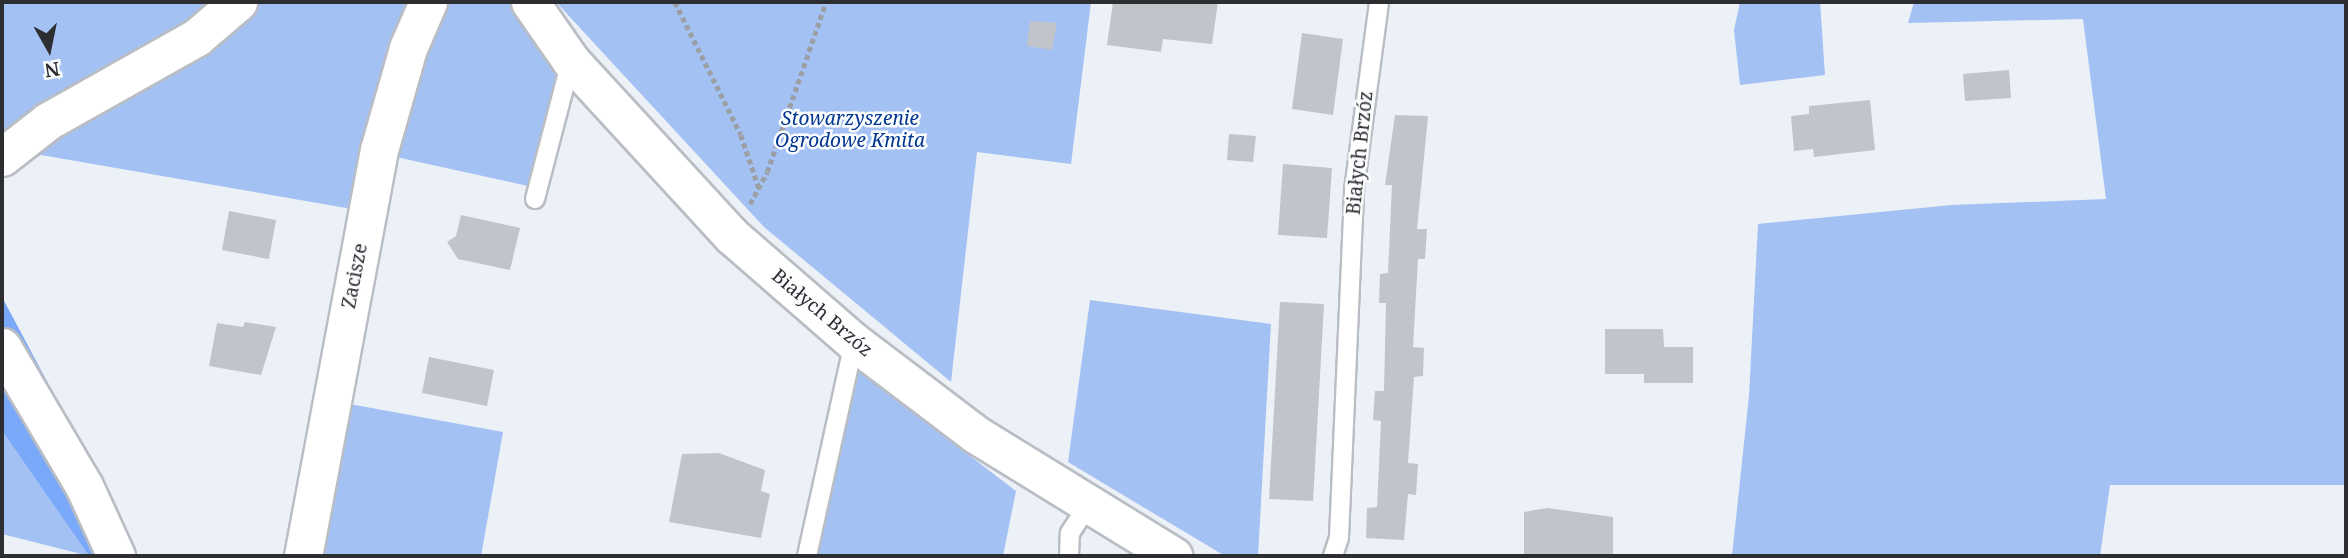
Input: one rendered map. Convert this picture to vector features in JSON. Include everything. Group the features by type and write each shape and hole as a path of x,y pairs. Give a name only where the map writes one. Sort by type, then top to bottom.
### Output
{"street":[{"path":"2,157 38,128 197,37 238,2"},
{"name":"Zacisze","path":"303,556 379,150 408,48 428,2"},
{"name":"Białych Brzóz","path":"530,2 571,61 732,236 854,342 975,434 1173,556"},
{"path":"2,347 84,486 116,556"}],"lane":[{"name":"Białych Brzóz","path":"1333,556 1339,537 1354,190 1379,2"},
{"path":"535,199 571,61"},
{"path":"807,556 854,342"},
{"path":"1069,556 1070,533 1089,504"}],"path":[{"path":"675,2 741,135 759,189"},
{"path":"747,209 759,189 826,2"}],"green space":[{"path":"2,2 421,2 352,209 41,155 5,175 2,189"},
{"path":"439,2 508,2 564,68 528,186 396,157"},
{"name":"Stowarzyszenie Ogrodowe Kmita","path":"556,2 1091,2 1071,164 977,152 951,382 764,227"},
{"path":"1740,2 1820,2 1825,75 1740,85 1734,30"},
{"path":"1914,2 2346,2 2346,485 2110,485 2100,556 1732,556 1749,396 1758,224 1952,205 2106,199 2083,19 1908,23"},
{"path":"1090,300 1271,324 1258,556 1225,556 1068,462"},
{"path":"856,369 1016,491 1003,556 816,556"},
{"path":"344,403 503,432 481,556 307,556"},
{"path":"2,431 89,556 2,534"}],"shaded area":[{"path":"2,297 130,537 136,556 89,556 2,431"}],"building":[{"path":"1113,2 1218,2 1212,44 1163,39 1161,52 1107,45"},
{"path":"1030,21 1057,23 1052,50 1027,46"},
{"path":"1302,33 1343,39 1333,115 1292,109"},
{"path":"2009,70 2011,98 1965,101 1963,74"},
{"path":"1870,100 1875,150 1814,157 1813,149 1794,151 1791,116 1809,114 1809,106"},
{"path":"1395,115 1428,116 1417,229 1427,229 1425,259 1418,259 1413,347 1424,348 1423,376 1414,377 1408,463 1418,464 1416,495 1408,494 1404,540 1366,538 1367,508 1377,507 1381,421 1373,420 1375,391 1384,391 1386,303 1379,303 1380,274 1388,273 1392,185 1385,185"},
{"path":"1229,134 1256,136 1253,162 1227,160"},
{"path":"1283,164 1332,168 1327,238 1278,235"},
{"path":"229,211 276,220 269,259 222,250"},
{"path":"461,215 520,228 510,270 458,259 447,242 456,236"},
{"path":"1280,302 1324,304 1313,501 1269,499"},
{"path":"245,322 276,327 261,375 209,366 217,323 243,327"},
{"path":"1605,329 1663,329 1664,347 1693,347 1693,383 1644,383 1644,374 1605,374"},
{"path":"429,357 494,370 487,406 422,393"},
{"path":"719,453 765,470 761,491 770,494 761,538 669,522 682,454"},
{"path":"1547,508 1613,517 1613,556 1524,556 1524,512"}]}
